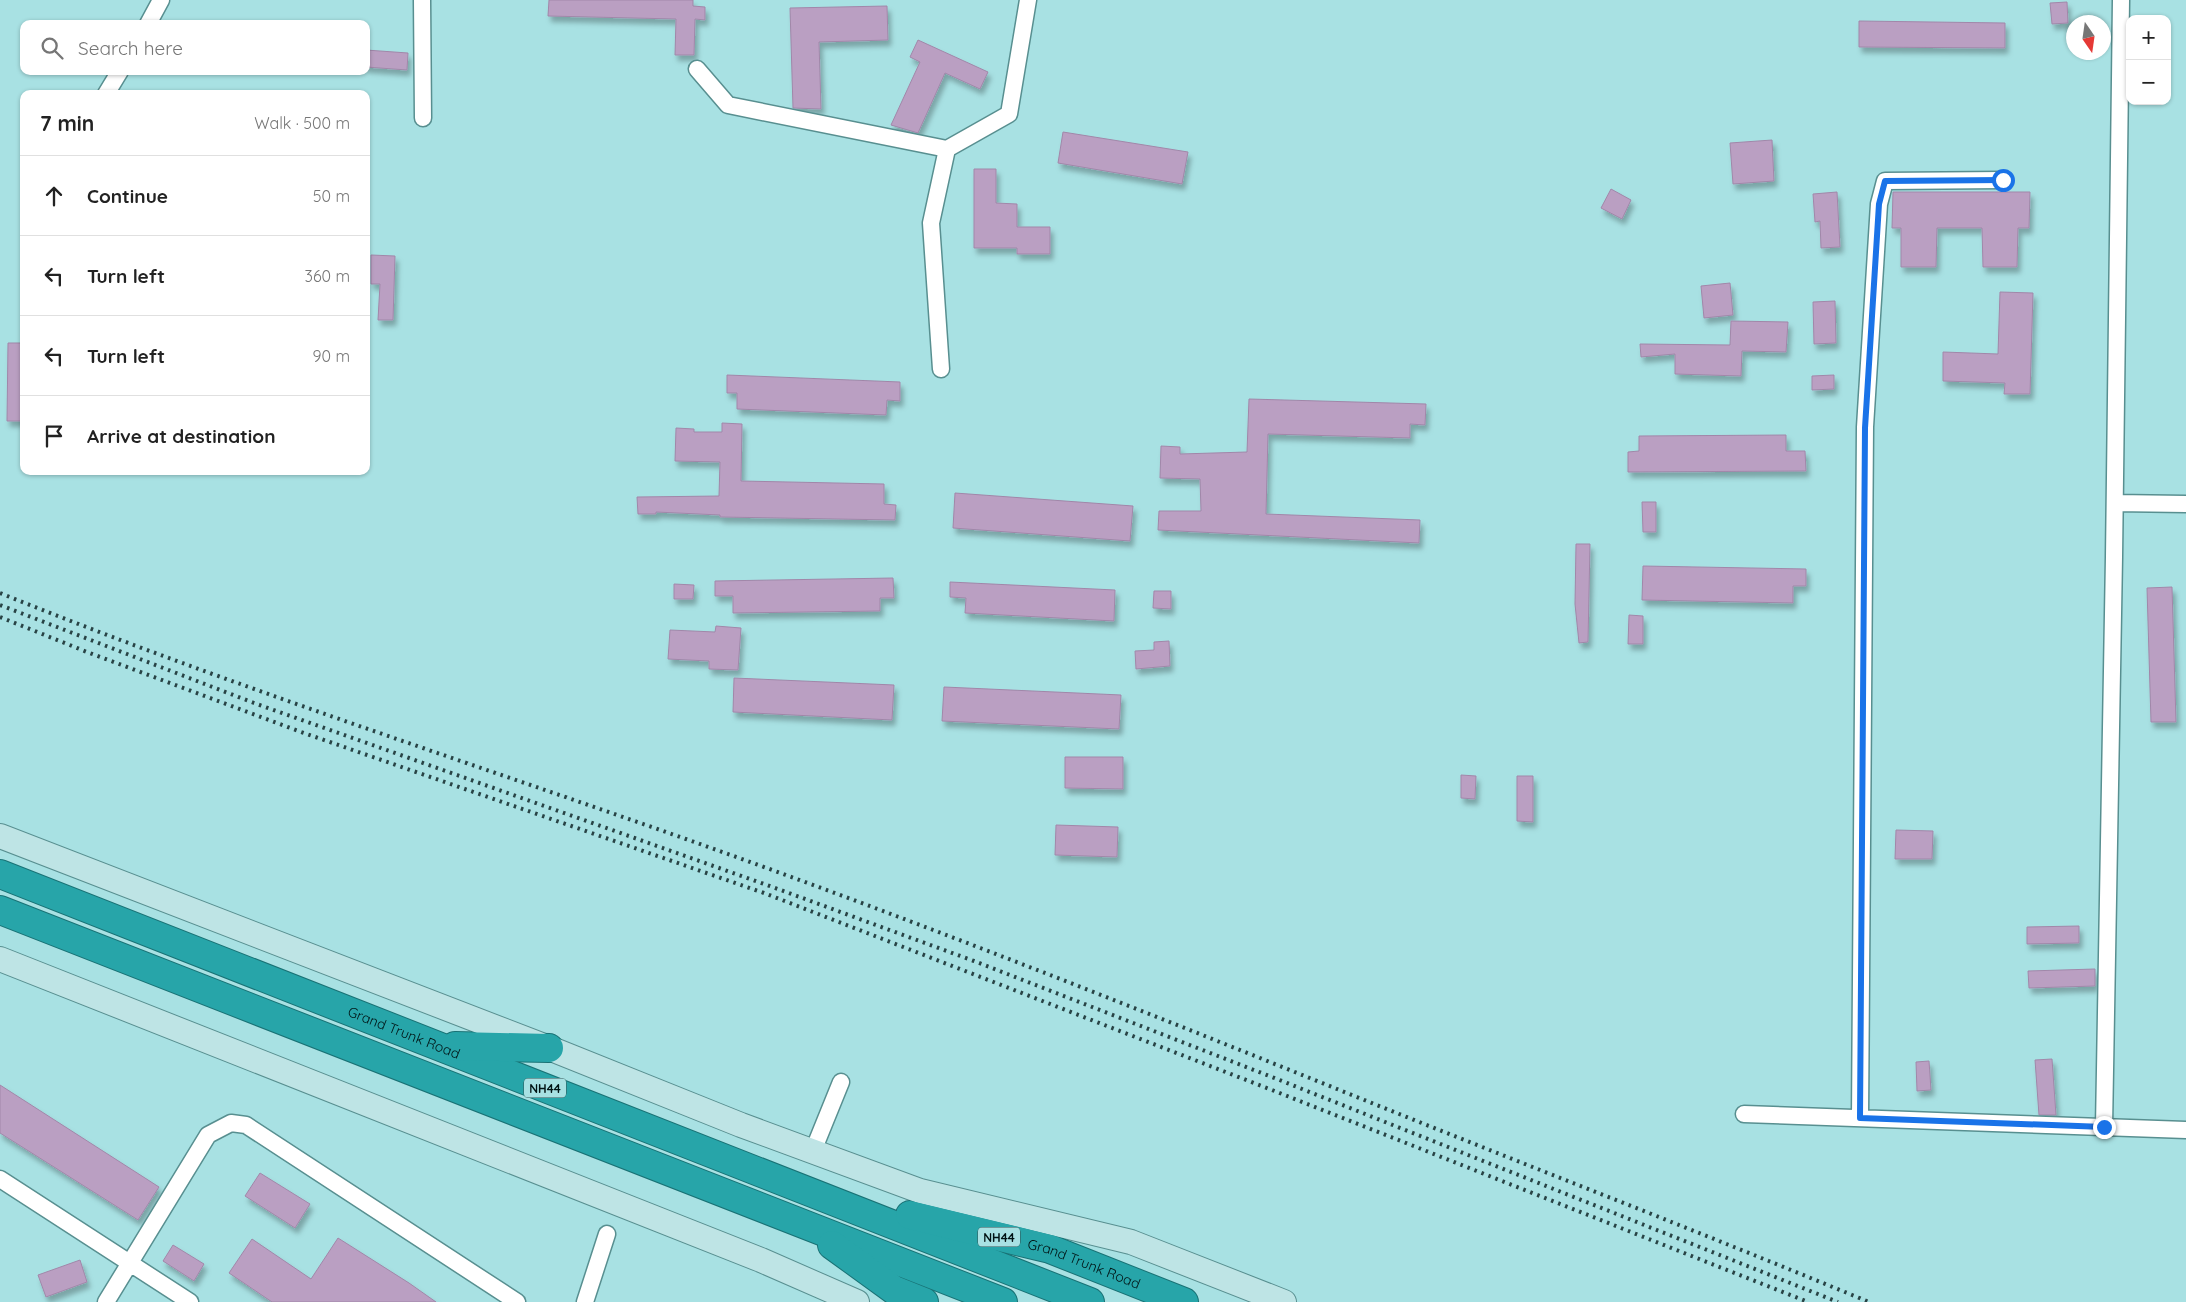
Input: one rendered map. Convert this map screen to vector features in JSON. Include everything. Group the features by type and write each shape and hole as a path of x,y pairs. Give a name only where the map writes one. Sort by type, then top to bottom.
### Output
{"highway":[{"name":"Grand Trunk Road","path":"0,874 1090,1302"},
{"name":"NH44","path":"0,910 1003,1302"},
{"path":"439,1046 549,1048"},
{"name":"Grand Trunk Road","path":"809,1191 1050,1249 1184,1302"},
{"name":"NH44","path":"802,1222 894,1290 924,1302"}],"street":[{"path":"150,20 162,0"},
{"path":"422,0 423,118"},
{"path":"696,69 728,105 947,149 1009,114 1028,0"},
{"path":"2104,1127 2115,503 2121,0"},
{"path":"108,90 118,75"},
{"path":"941,369 931,223 947,149"},
{"path":"1860,1118 1865,428 1879,204 1885,181 2003,180"},
{"path":"2115,503 2186,504"},
{"path":"0,836 920,1191 1131,1242 1284,1302"},
{"path":"0,959 761,1260 857,1302"},
{"path":"813,1151 841,1082"},
{"path":"1744,1114 2186,1130"},
{"path":"106,1302 208,1135 231,1123 246,1125 517,1302"},
{"path":"0,1179 190,1302"},
{"path":"584,1302 607,1234"}],"building":[{"path":"549,0 693,0 693,6 705,7 705,20 695,19 694,55 675,55 676,19 548,16"},
{"path":"2067,2 2066,23 2052,24 2050,3"},
{"path":"887,6 888,40 819,42 821,109 793,108 790,8"},
{"path":"1859,21 2005,23 2005,48 1859,47"},
{"path":"918,40 988,72 980,89 945,73 918,133 891,125 920,62 910,57"},
{"path":"370,50 408,53 407,70 370,67"},
{"path":"1063,132 1188,152 1182,184 1058,163"},
{"path":"1772,140 1774,181 1733,184 1730,143"},
{"path":"974,169 996,169 996,203 1017,204 1017,227 1050,227 1050,254 1017,254 1017,248 974,248"},
{"path":"1611,189 1631,200 1622,219 1601,208"},
{"path":"1837,192 1840,247 1821,248 1820,221 1815,222 1813,194"},
{"path":"1893,192 2030,192 2029,228 2018,228 2017,267 1983,267 1982,228 1937,228 1936,267 1901,267 1901,228 1892,228"},
{"path":"371,255 395,256 393,320 378,320 380,284 371,284"},
{"path":"1730,283 1733,315 1704,318 1701,286"},
{"path":"2000,292 2033,293 2030,394 2004,394 2005,383 1943,381 1943,352 1998,354"},
{"path":"1835,301 1836,343 1814,344 1813,302"},
{"path":"1731,321 1788,322 1786,352 1742,351 1741,376 1675,374 1675,354 1641,357 1640,344 1730,345"},
{"path":"8,343 20,343 20,421 7,421"},
{"path":"727,375 900,382 900,401 887,400 886,415 737,409 737,393 727,393"},
{"path":"1834,375 1834,389 1812,390 1812,376"},
{"path":"1249,399 1426,404 1425,425 1410,424 1410,438 1268,434 1266,514 1420,520 1419,543 1158,530 1159,511 1201,511 1200,479 1160,478 1161,446 1180,447 1180,454 1247,452"},
{"path":"722,423 742,424 741,481 884,484 884,504 896,505 895,520 720,517 720,515 656,512 656,514 638,514 637,497 719,496 720,462 675,461 676,428 694,429 694,432 722,432"},
{"path":"1786,435 1786,451 1805,451 1806,471 1628,472 1628,452 1639,451 1639,436"},
{"path":"955,493 1133,506 1130,541 953,528"},
{"path":"1642,502 1656,502 1656,532 1643,532"},
{"path":"1576,544 1590,544 1588,642 1579,643 1575,604"},
{"path":"1643,566 1806,569 1806,586 1793,586 1793,603 1642,600"},
{"path":"893,578 894,598 880,598 880,611 733,613 733,596 715,596 715,581"},
{"path":"950,582 1115,590 1114,621 965,613 966,598 950,597"},
{"path":"674,584 694,585 693,599 674,599"},
{"path":"2172,587 2176,722 2151,722 2147,588"},
{"path":"1154,591 1171,591 1171,609 1153,608"},
{"path":"1629,615 1643,616 1643,644 1628,644"},
{"path":"716,626 741,628 738,670 709,669 709,661 668,659 670,630 715,632"},
{"path":"1169,641 1170,666 1136,669 1135,651 1154,650 1154,642"},
{"path":"734,678 894,685 892,720 733,712"},
{"path":"944,687 1121,695 1119,729 942,721"},
{"path":"1065,757 1123,757 1123,789 1065,788"},
{"path":"1461,775 1476,776 1475,799 1461,798"},
{"path":"1517,776 1533,776 1533,822 1517,821"},
{"path":"1056,825 1118,827 1117,857 1055,855"},
{"path":"1896,830 1933,831 1932,859 1895,859"},
{"path":"2079,926 2079,943 2027,944 2027,927"},
{"path":"2095,969 2095,986 2029,988 2028,971"},
{"path":"2052,1059 2056,1115 2039,1115 2035,1060"},
{"path":"1929,1061 1931,1090 1917,1091 1916,1062"},
{"path":"0,1085 159,1187 138,1220 0,1133"},
{"path":"260,1173 310,1204 295,1228 245,1196"},
{"path":"338,1238 436,1302 272,1302 229,1273 252,1239 311,1279"},
{"path":"173,1245 204,1264 194,1281 163,1261"},
{"path":"80,1260 87,1282 46,1297 38,1275"}],"railway":[{"path":"0,593 192,667 678,836 916,924 1197,1033 1869,1302"},
{"path":"0,605 254,703 767,885 974,961 1838,1302"},
{"path":"0,617 87,652 301,732 764,893 1272,1090 1808,1302"}],"route":[{"path":"2003,180 1885,181 1879,204 1865,428 1860,1118 2104,1127"}]}
